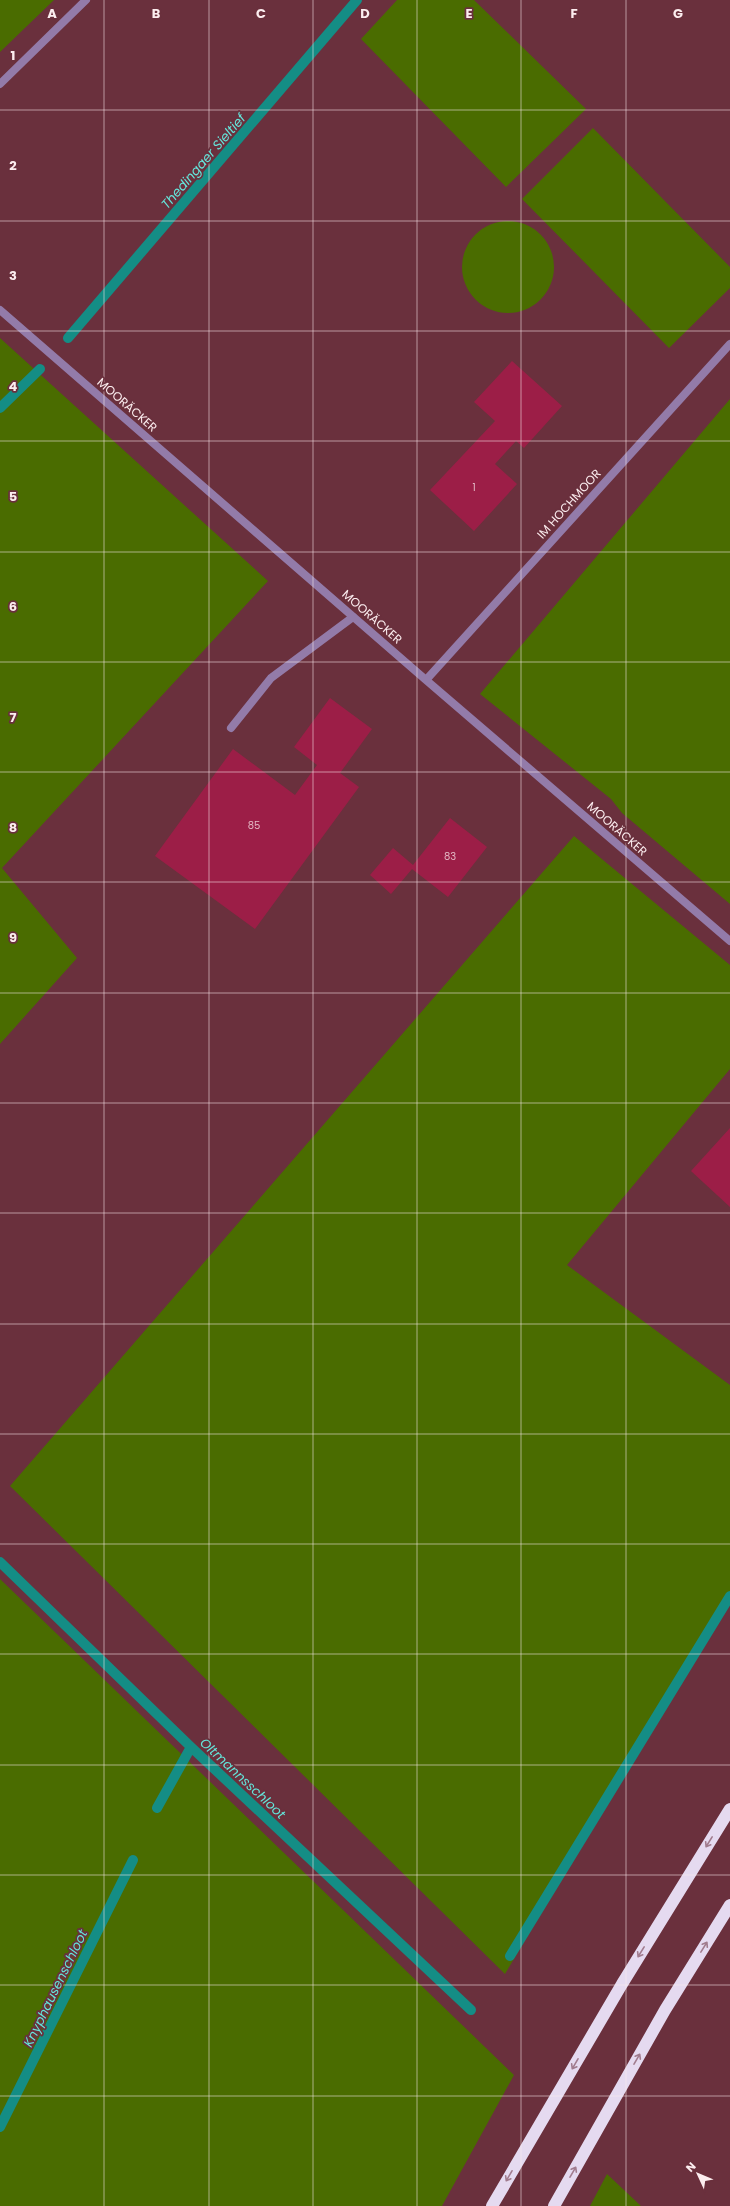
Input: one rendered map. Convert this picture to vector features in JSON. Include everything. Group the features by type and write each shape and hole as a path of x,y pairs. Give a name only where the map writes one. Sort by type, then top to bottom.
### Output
{"highway":[{"path":"492,2206 622,1984 730,1809"},
{"path":"554,2206 665,2010 730,1905"}],"street":[{"path":"0,84 86,0"},
{"name":"MOORÄCKER","path":"0,310 353,617 730,941"},
{"name":"IM HOCHMOOR","path":"426,680 730,344"},
{"path":"231,728 271,678 353,617"}],"green space":[{"path":"0,0 54,0 0,52"},
{"path":"397,0 474,0 586,109 506,187 361,39"},
{"path":"593,128 730,267 730,288 669,348 522,199"},
{"path":"508,221 526,224 541,234 551,249 554,267 551,285 541,300 526,310 508,313 490,310 475,300 465,285 462,267 465,249 475,234 490,224"},
{"path":"0,338 268,581 2,868 77,958 0,1044"},
{"path":"730,399 730,904 622,813 611,799 480,694"},
{"path":"574,836 730,965 730,1069 567,1265 730,1385 730,1592 505,1974 10,1486"},
{"path":"0,1579 514,2075 442,2206 0,2206"},
{"path":"607,2174 641,2206 590,2206"}],"building":[{"path":"512,361 562,406 524,448 516,441 495,464 517,484 474,531 430,490 495,421 474,402"},
{"path":"330,698 372,729 340,773 359,787 255,929 155,856 233,749 295,795 317,765 294,747"},
{"path":"450,818 487,847 448,897 412,869 391,894 370,875 393,848 413,865"},
{"path":"730,1128 730,1207 691,1171"}],"waterway":[{"name":"Thedingaer Sieltief","path":"68,338 357,0"},
{"name":"Thedingaer Sieltief","path":"0,408 40,369"},
{"name":"Oltmannsschloot","path":"0,1562 191,1747 471,2010"},
{"path":"510,1956 730,1596"},
{"name":"Knyphausenschloot","path":"157,1808 191,1747"},
{"name":"Knyphausenschloot","path":"0,2127 133,1860"}]}
